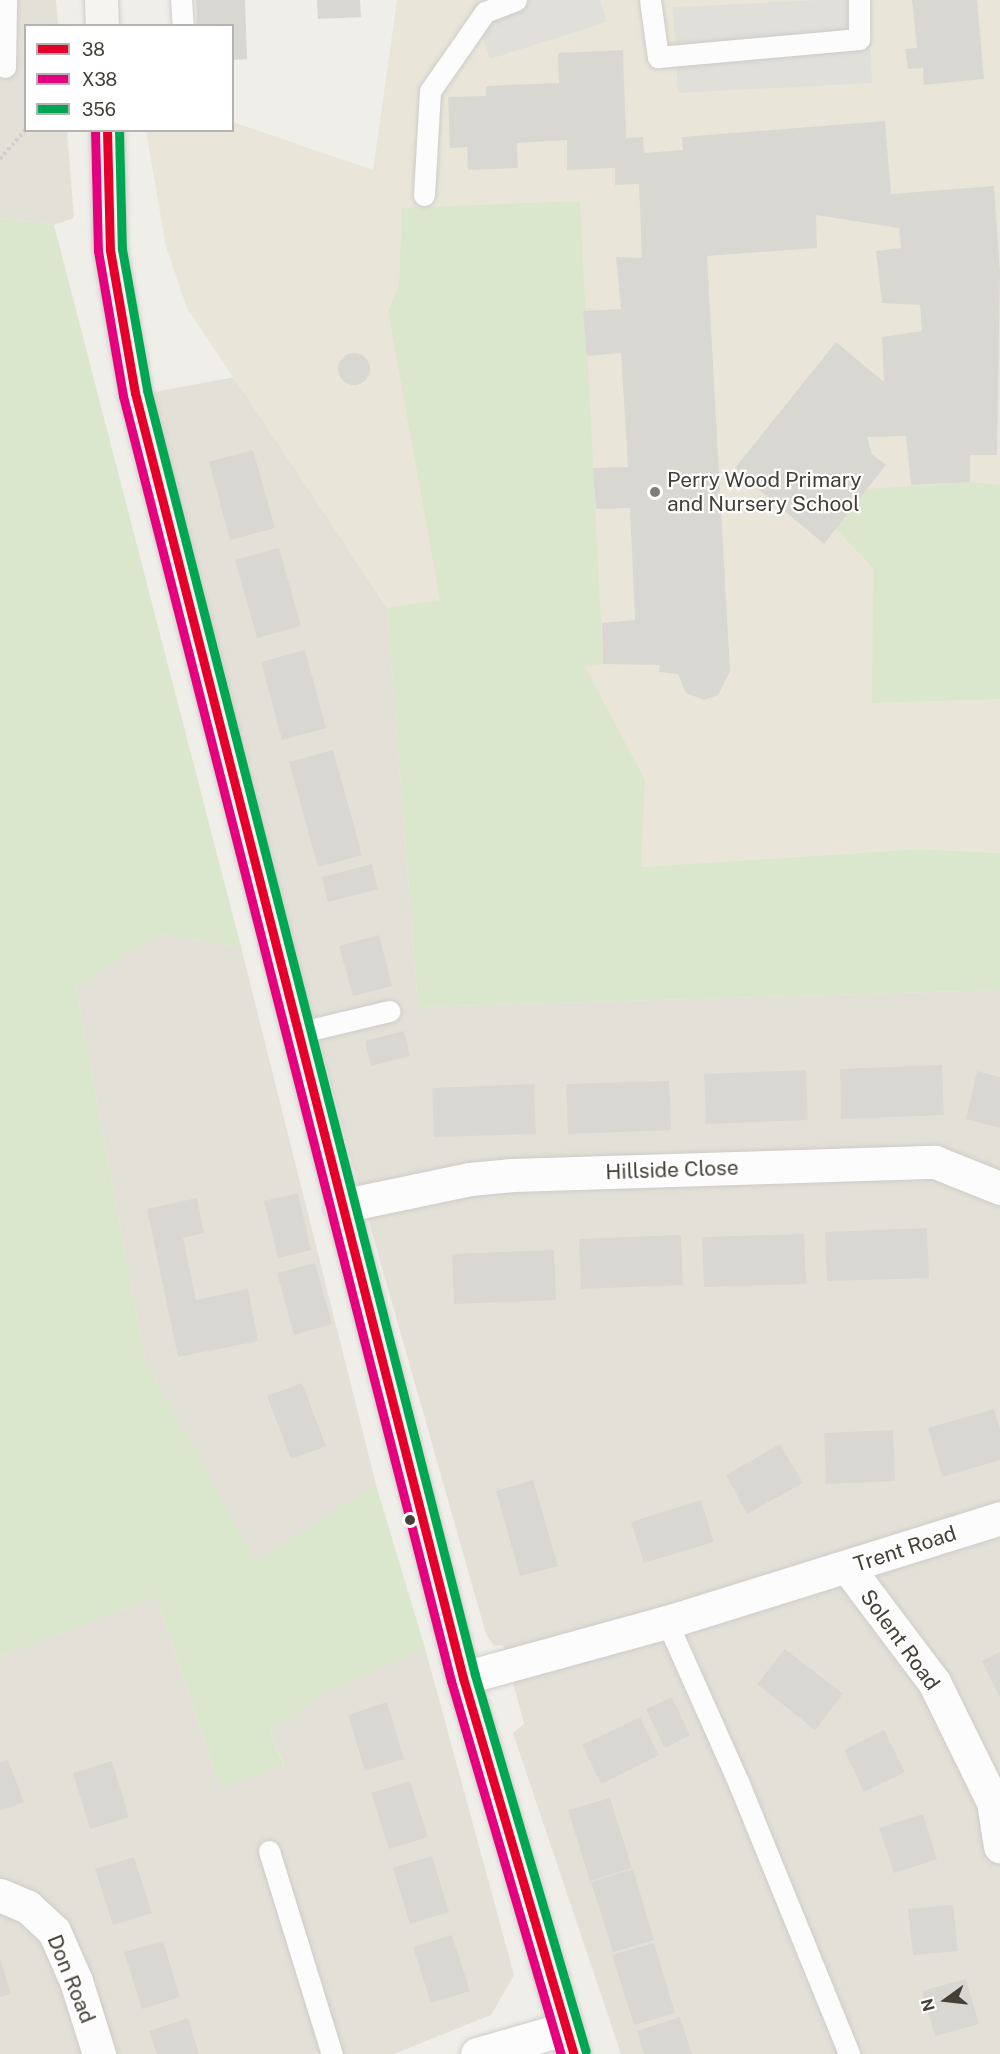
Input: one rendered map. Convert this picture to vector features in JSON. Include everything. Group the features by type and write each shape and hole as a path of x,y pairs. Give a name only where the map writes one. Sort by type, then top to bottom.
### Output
{"main road":[{"path":"101,0 102,24"},
{"path":"106,132 110,250 135,393 463,1678 569,2041"}],"street":[{"name":"Hillside Close","path":"341,1206 470,1179 513,1175 935,1162 1000,1188"},
{"name":"Trent Road","path":"463,1678 667,1622 848,1568 1000,1518"},
{"name":"Solent Road","path":"848,1568 934,1682 993,1802 1000,1846"},
{"name":"Don Road","path":"0,1895 28,1907 54,1931 76,1981 99,2054"},
{"path":"477,2054 569,2041"}],"lane":[{"path":"4,67 6,0"},
{"path":"181,0 183,24"},
{"path":"424,195 430,91 485,12 516,0"},
{"path":"650,0 658,57 859,39 859,0"},
{"path":"297,1033 389,1011"},
{"path":"667,1622 739,1784 849,2054"},
{"path":"270,1851 332,2054"}],"path":[{"path":"0,159 24,131"}],"shaded area":[{"path":"0,0 56,0 58,24 24,24 24,132 67,132 74,218 54,225 0,218"},
{"name":"Perry Wood Primary and Nursery School","path":"397,0 1000,0 1000,853 919,849 641,867 407,861 387,608 187,308 166,247 146,132 234,132 234,122 373,170"},
{"path":"485,0 600,0 607,22 490,59 472,6"},
{"path":"868,0 872,83 678,93 673,7"},
{"path":"235,377 387,608 418,1007 1000,990 1000,2054 621,2054 513,1733 524,1724 503,1645 494,1646 486,1634 352,1162 144,394"},
{"path":"159,934 241,947 376,1485 256,1561 145,1360 76,987"},
{"path":"156,1597 220,1786 284,1765 270,1730 327,1691 425,1648 514,1975 491,2015 394,2054 0,2054 0,1656"}],"green space":[{"path":"580,201 603,664 585,667 645,780 641,867 919,849 1000,853 1000,990 418,1007 387,608 440,600 388,311 399,286 402,208"},
{"path":"0,218 54,225 241,947 159,934 76,987 145,1360 256,1561 376,1485 425,1648 327,1691 270,1730 284,1766 220,1786 156,1597 0,1656"},
{"path":"970,482 1000,485 1000,699 872,703 873,568 836,529 867,489"}],"building":[{"path":"196,0 245,0 247,59 234,60 234,24 197,24"},
{"path":"317,0 360,0 361,17 318,19"},
{"path":"912,0 977,0 984,79 924,85 923,68 908,69 905,49 917,48"},
{"path":"623,50 626,138 643,137 644,153 683,150 682,137 885,121 891,194 994,186 1000,272 997,455 970,455 970,482 911,485 906,436 867,437 872,454 886,465 824,544 734,469 836,342 884,382 882,337 922,331 920,305 882,303 876,251 901,248 899,228 816,215 817,248 707,256 730,671 718,695 704,700 686,693 678,674 659,672 660,665 603,664 602,623 635,620 630,508 596,509 593,468 628,467 621,353 587,356 583,311 621,309 616,257 642,258 639,184 615,185 615,168 567,170 567,140 517,143 518,168 468,170 467,147 450,148 448,97 486,96 486,86 559,83 558,53"},
{"path":"354,353 365,358 370,369 365,380 354,385 343,380 338,369 343,358"},
{"path":"253,450 275,528 230,540 209,462"},
{"path":"279,548 301,626 257,638 235,560"},
{"path":"305,650 326,728 282,740 261,662"},
{"path":"333,750 362,855 318,867 289,762"},
{"path":"372,864 378,889 328,902 322,877"},
{"path":"379,935 392,986 353,996 339,946"},
{"path":"404,1031 410,1056 371,1066 365,1041"},
{"path":"942,1065 944,1115 841,1119 840,1069"},
{"path":"806,1070 808,1120 706,1124 704,1074"},
{"path":"977,1071 1000,1077 1000,1128 966,1119"},
{"path":"669,1081 671,1130 568,1134 566,1084"},
{"path":"534,1084 536,1134 434,1137 432,1088"},
{"path":"298,1193 311,1250 278,1258 264,1201"},
{"path":"197,1198 204,1233 183,1238 196,1300 248,1289 258,1341 178,1357 147,1209"},
{"path":"927,1228 929,1278 827,1281 825,1232"},
{"path":"804,1234 806,1284 704,1287 702,1237"},
{"path":"681,1235 683,1285 581,1289 579,1239"},
{"path":"554,1250 556,1300 454,1304 452,1254"},
{"path":"315,1263 332,1324 294,1335 277,1273"},
{"path":"302,1383 326,1446 291,1459 267,1396"},
{"path":"994,1409 1000,1429 1000,1460 942,1477 928,1428"},
{"path":"893,1430 895,1481 826,1484 824,1433"},
{"path":"780,1444 803,1483 747,1514 726,1475"},
{"path":"533,1480 558,1566 520,1576 496,1491"},
{"path":"701,1500 714,1542 644,1563 631,1522"},
{"path":"785,1649 843,1694 815,1730 757,1684"},
{"path":"1000,1652 1000,1697 982,1661"},
{"path":"672,1697 690,1735 665,1748 646,1709"},
{"path":"387,1702 404,1759 365,1771 348,1715"},
{"path":"640,1717 659,1755 601,1784 582,1745"},
{"path":"884,1730 905,1772 864,1792 844,1750"},
{"path":"8,1760 24,1802 0,1811 0,1763"},
{"path":"112,1761 129,1817 90,1829 73,1773"},
{"path":"410,1781 428,1837 389,1849 371,1793"},
{"path":"610,1798 632,1868 590,1881 568,1810"},
{"path":"923,1814 937,1859 894,1873 879,1828"},
{"path":"432,1856 449,1912 410,1924 393,1868"},
{"path":"134,1857 152,1913 113,1925 95,1869"},
{"path":"633,1869 654,1940 613,1952 591,1882"},
{"path":"953,1905 958,1951 913,1955 908,1909"},
{"path":"452,1935 470,1991 431,2003 413,1947"},
{"path":"163,1941 180,1997 142,2009 124,1952"},
{"path":"654,1943 675,2013 634,2025 612,1955"},
{"path":"0,1958 11,1994 0,1997"},
{"path":"966,1979 979,2024 935,2036 922,1991"},
{"path":"680,2017 692,2054 644,2054 637,2031"},
{"path":"188,2018 199,2054 157,2054 149,2031"}],"transit line":[{"name":"X38","path":"95,132 98,251 123,396 451,1681 561,2054"},
{"name":"38","path":"107,132 110,250 135,393 463,1678 574,2054"},
{"name":"356","path":"119,132 122,249 147,390 475,1675 586,2051"}],"place":[{"name":"Perry Wood Primary and Nursery School","path":"655,492"}]}
